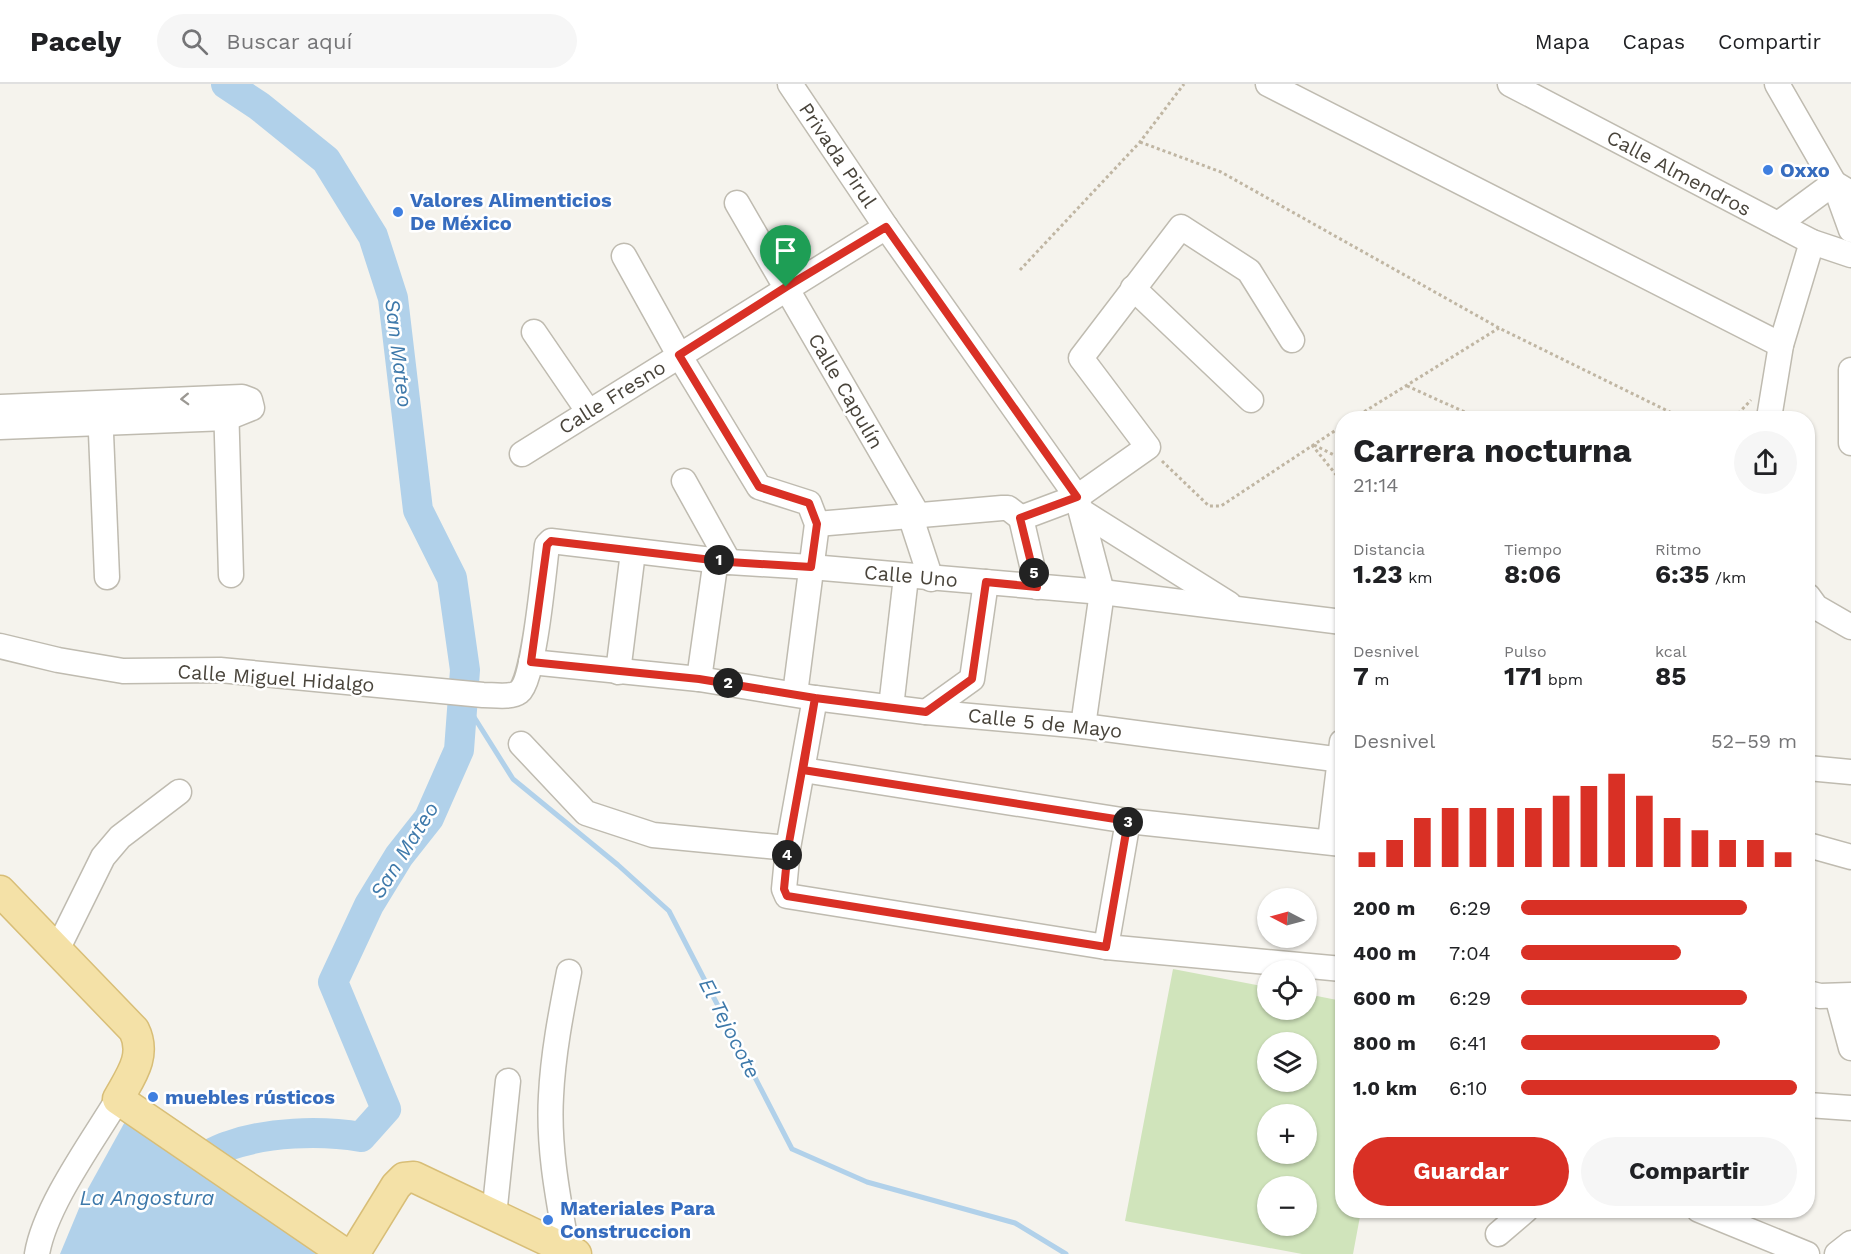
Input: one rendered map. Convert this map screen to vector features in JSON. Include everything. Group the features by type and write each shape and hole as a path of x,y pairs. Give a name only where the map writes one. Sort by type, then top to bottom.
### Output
{"main road":[{"path":"0,891 134,1030 138,1038 139,1058 118,1099 345,1253 356,1251 404,1178 414,1177 570,1252"}],"street":[{"name":"Privada Pirul","path":"790,84 886,227"},
{"path":"1268,84 1781,345"},
{"name":"Calle Almendros","path":"1510,84 1812,242 1851,255"},
{"path":"1777,84 1842,189 1851,230"},
{"path":"1778,224 1842,189"},
{"name":"Calle Capulín","path":"736,203 786,287 915,518 931,579"},
{"name":"Calle Fresno","path":"522,454 786,287 886,227"},
{"path":"886,227 1081,505 1237,609"},
{"path":"1020,518 1081,505 1148,447 1081,358 1181,227 1249,271 1292,340"},
{"path":"1769,411 1781,345 1812,242"},
{"path":"624,256 679,355 759,487 770,493 806,500 817,524 811,567 803,770 788,848 784,889 787,896 1106,947 1335,968"},
{"path":"1133,288 1251,400"},
{"path":"534,332 588,411"},
{"path":"1851,370 1851,443"},
{"path":"0,407 73,414 226,408 231,575"},
{"path":"101,413 107,577"},
{"path":"0,427 73,414"},
{"path":"684,481 723,561 699,679"},
{"path":"1081,505 1102,592 1083,726"},
{"path":"817,524 915,518 1008,508 1020,518 1037,587"},
{"name":"Calle Uno","path":"531,662 547,545 551,541 723,561 1102,592 1335,621"},
{"path":"618,672 633,552"},
{"path":"891,707 906,577"},
{"path":"926,712 972,679 986,582"},
{"path":"1815,603 1851,627"},
{"name":"Calle Miguel Hidalgo","path":"0,646 58,660 123,670 220,670 483,695 518,694 524,687 531,662"},
{"name":"Calle 5 de Mayo","path":"531,662 699,679 926,712 1083,726 1335,753"},
{"path":"521,744 586,813 653,835 788,848"},
{"path":"1815,769 1851,772"},
{"path":"803,770 1128,821 1335,842"},
{"path":"57,950 103,857 120,837 179,792"},
{"path":"1106,947 1128,821"},
{"path":"1815,847 1851,857"},
{"path":"569,972 555,1046 551,1099 556,1188 570,1252"},
{"path":"1815,995 1844,995 1851,1048"},
{"path":"494,1216 508,1082"},
{"path":"38,1254 40,1234 61,1194 118,1099"},
{"path":"1815,1106 1851,1108"},
{"path":"1498,1234 1517,1218"},
{"path":"1719,1218 1807,1254"},
{"path":"1837,1254 1851,1243"}],"path":[{"path":"1020,270 1140,142 1184,84"},
{"path":"1140,142 1221,172 1499,328 1668,411"},
{"path":"1366,411 1499,328"},
{"path":"1407,386 1463,411"},
{"path":"1148,447 1209,506 1221,506 1335,430"},
{"path":"1312,445 1335,456"},
{"path":"1312,445 1335,473"}],"green space":[{"path":"1173,969 1257,985 1257,1020 1317,1020 1317,996 1335,1000 1335,1218 1360,1218 1353,1254 1302,1254 1125,1221"}],"water":[{"name":"La Angostura","path":"127,1118 322,1254 60,1254 85,1194"}],"waterway":[{"name":"San Mateo","path":"194,1162 243,1141 276,1135 328,1133 361,1137 386,1109 333,982 369,905 399,856 429,818 459,750 465,670 452,578 418,510 393,298 373,236 326,160 259,106 226,84"},
{"name":"El Tejocote","path":"464,701 513,779 618,865 669,911 792,1149 867,1182 1015,1223 1066,1254"}],"place":[{"name":"Oxxo","path":"1768,170"},
{"name":"Valores Alimenticios De México","path":"398,212"},
{"name":"muebles rústicos","path":"153,1097"},
{"name":"Materiales Para Construccion","path":"548,1220"}],"route":[{"path":"786,287 679,355 759,487 770,493 806,500 809,503 817,524 811,567 729,562 551,541 547,545 531,662 699,679 815,698 803,770 1128,821 1106,947 787,896 784,889 788,848 815,698 926,712 972,679 986,582 1037,587 1020,518 1077,497 886,227 786,287"}]}
